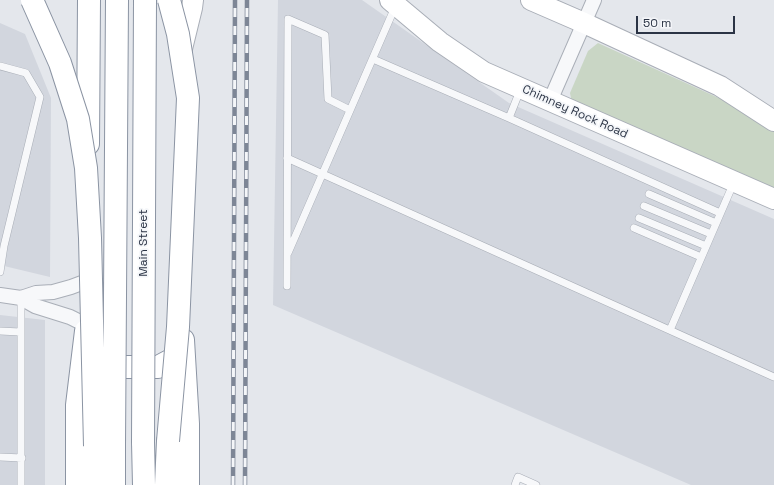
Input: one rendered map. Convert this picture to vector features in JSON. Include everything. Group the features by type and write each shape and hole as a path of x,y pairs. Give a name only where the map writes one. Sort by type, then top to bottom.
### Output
{"highway":[{"path":"32,0 62,70 78,119 86,168 105,445 114,485"},
{"path":"77,485 77,405 86,329 89,0"},
{"path":"98,485 105,445 117,0"},
{"name":"Main Street","path":"144,485 145,0"},
{"path":"166,485 168,441 178,327 188,98 178,34 169,0"},
{"path":"181,0 181,305 188,424 188,485"},
{"path":"86,329 89,351 98,362 110,367 158,367 173,359 180,349 183,334"}],"main road":[{"path":"181,53 193,0"},
{"path":"531,0 720,86 774,121"},
{"name":"Chimney Rock Road","path":"395,2 440,42 484,72 774,199"}],"street":[{"path":"550,101 594,0"},
{"path":"21,298 36,293 53,292 71,288 87,281"},
{"path":"0,294 21,298 35,306 70,316 86,329"}],"lane":[{"path":"287,256 373,59 395,2"},
{"path":"287,286 288,19 325,35 328,99 350,110"},
{"path":"373,59 509,118 720,213"},
{"path":"0,66 26,74 40,97 2,246 0,272"},
{"path":"509,118 521,88"},
{"path":"288,158 774,377"},
{"path":"670,330 734,182"},
{"path":"649,194 716,223"},
{"path":"644,206 711,234"},
{"path":"639,218 706,246"},
{"path":"634,228 701,257"},
{"path":"21,298 22,485"},
{"path":"0,331 20,332"},
{"path":"0,458 22,458"},
{"path":"515,485 518,477 536,485"}],"shaded area":[{"path":"278,0 362,0 509,103 774,219 774,485 691,485 273,305"},
{"path":"0,23 25,34 51,98 50,277 0,265"},
{"path":"0,315 45,320 45,485 0,485"}],"green space":[{"path":"598,43 743,109 774,131 774,187 764,187 572,103 570,93 588,51"}],"railway":[{"path":"233,485 235,0"},
{"path":"245,485 247,0"}]}
